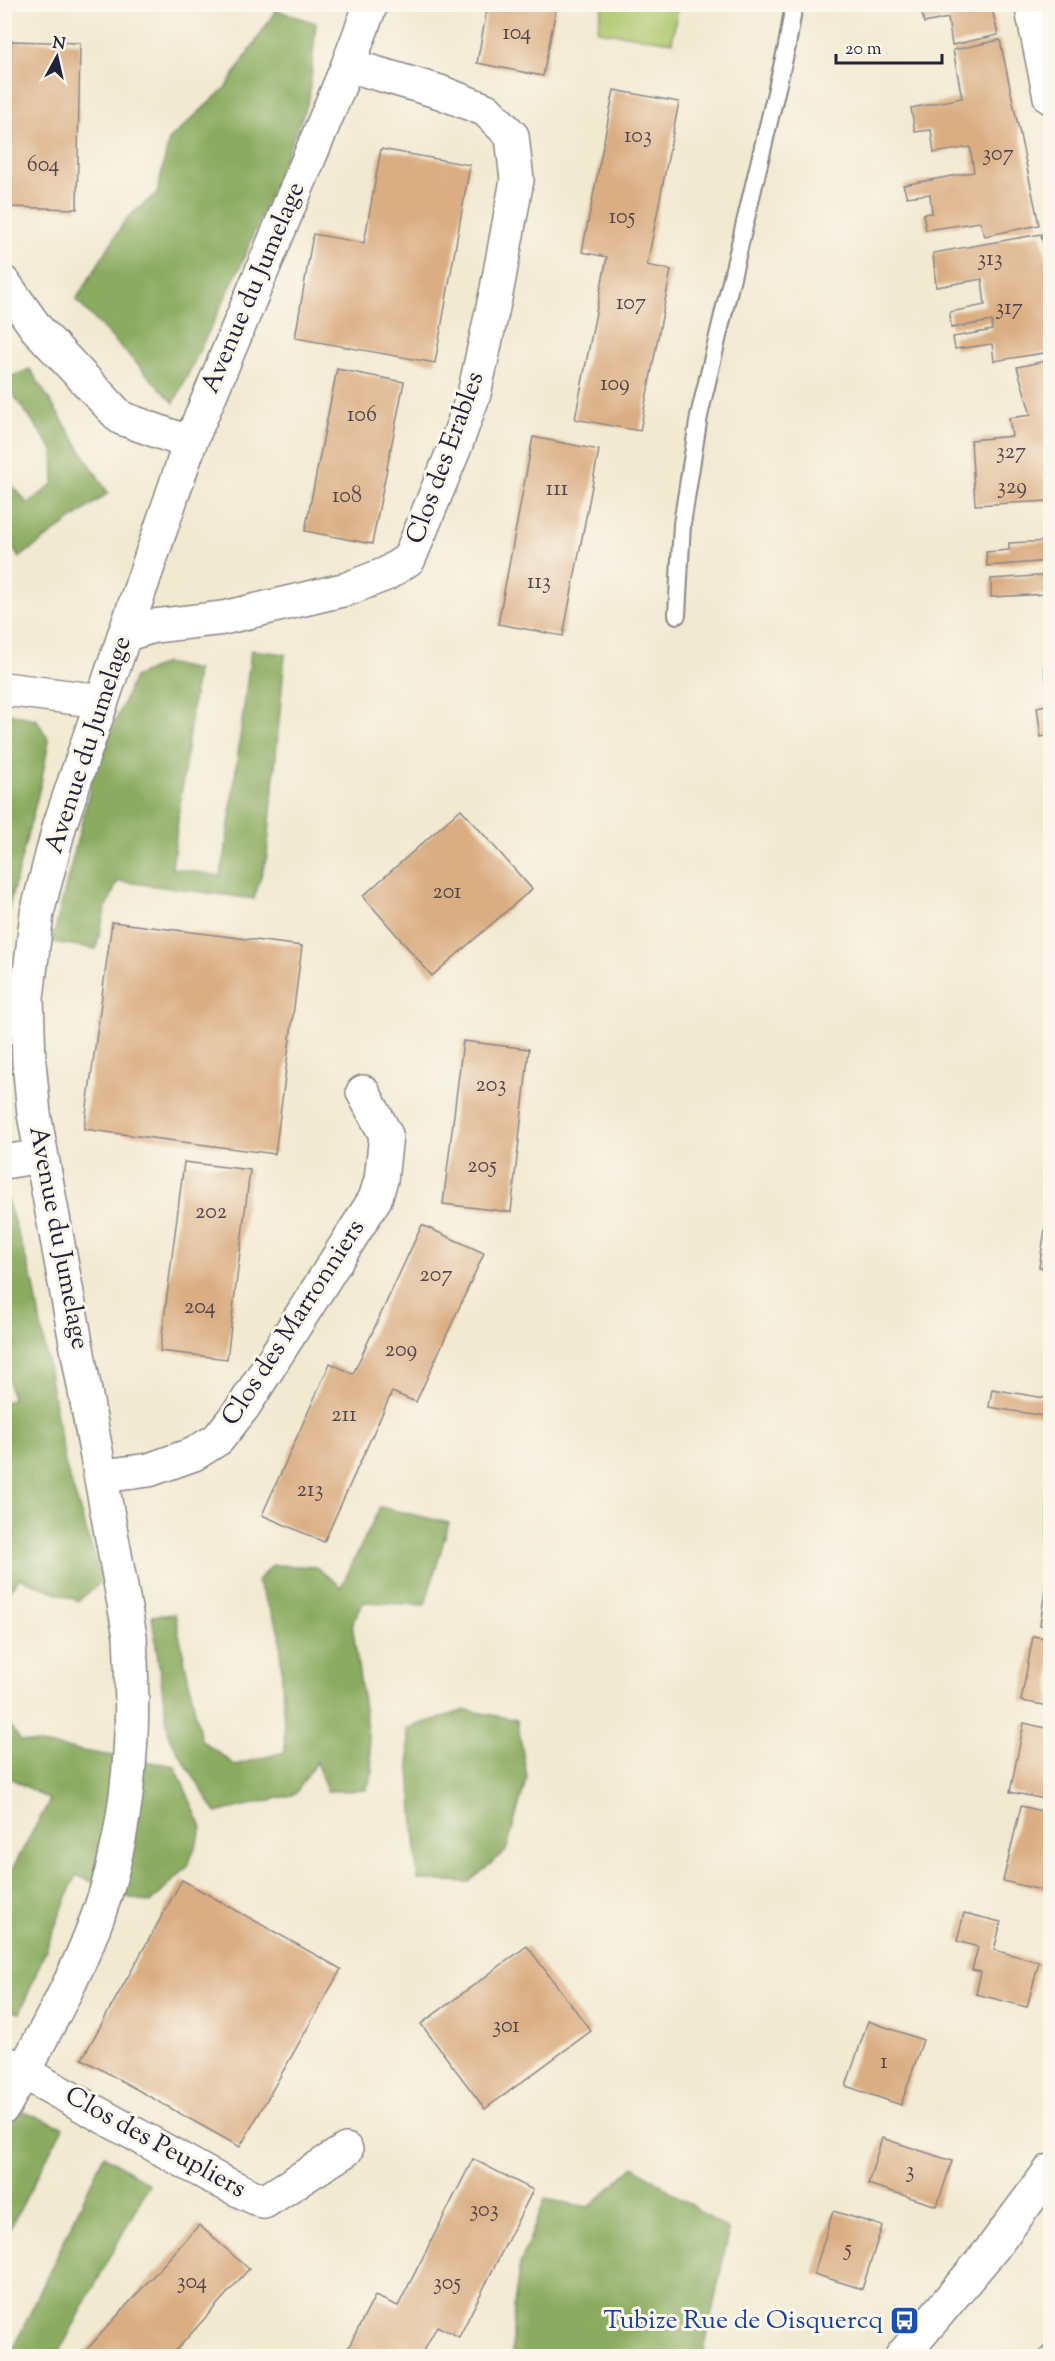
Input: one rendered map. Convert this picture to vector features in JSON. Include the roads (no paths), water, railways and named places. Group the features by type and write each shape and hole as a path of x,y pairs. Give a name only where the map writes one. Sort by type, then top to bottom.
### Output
{"street":[{"name":"Avenue du Jumelage","path":"4,2106 14,2067 55,2015 90,1937 115,1860 128,1790 134,1709 130,1636 103,1476 41,1156 29,1062 27,1009 37,914 60,824 190,443 348,65 371,4"},
{"path":"1031,4 1050,97"},
{"name":"Clos des Erables","path":"124,635 154,626 223,618 347,589 386,574 409,558 455,447 474,394 517,180 512,136 486,110 440,92 348,65"},
{"path":"4,283 38,329 121,418 190,443"},
{"path":"4,689 101,701"},
{"name":"Clos des Marronniers","path":"103,1476 149,1470 194,1454 218,1439 244,1406 375,1198 381,1180 386,1135 363,1092"},
{"path":"4,1162 41,1156"},
{"name":"Clos des Peupliers","path":"14,2067 216,2179 264,2202 346,2150"},
{"path":"902,2356 992,2249 1050,2171"}],"lane":[{"path":"677,615 682,524 699,416 787,46 794,4"}],"place":[{"name":"Tubize Rue de Oisquercq","path":"904,2321"}]}
